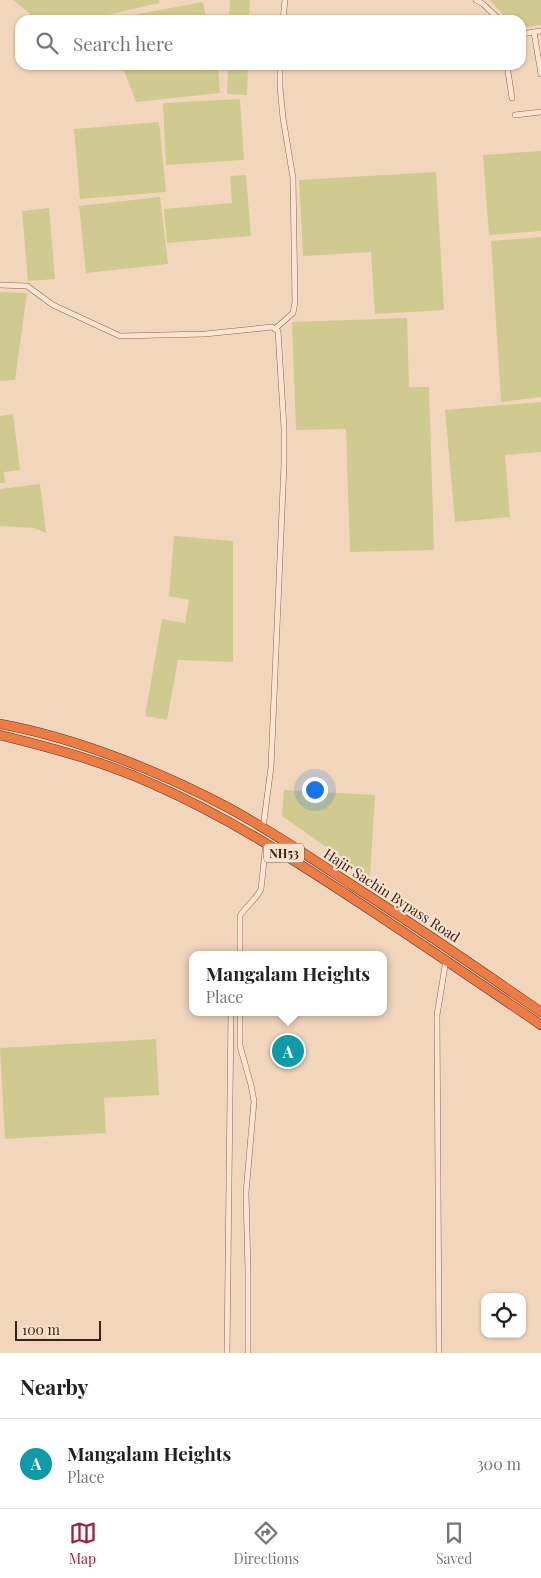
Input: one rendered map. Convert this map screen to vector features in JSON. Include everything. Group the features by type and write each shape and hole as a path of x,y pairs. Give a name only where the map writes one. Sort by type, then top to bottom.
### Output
{"highway":[{"name":"Hajir Sachin Bypass Road","path":"0,724 71,742 128,761 228,807 425,932 541,1012"},
{"name":"NH53","path":"0,735 104,764 154,784 212,811 266,843 446,960 541,1025"}],"street":[{"path":"284,15 285,0"},
{"path":"476,0 495,15"},
{"path":"526,33 541,31"},
{"path":"534,32 541,74"},
{"path":"0,285 27,286 53,305 120,336 205,334 276,328 293,313 295,302 293,178 283,118 280,70"},
{"path":"508,70 512,98"},
{"path":"515,116 541,112"},
{"path":"263,828 270,767 284,464 283,394 279,336 276,328"},
{"path":"240,951 240,916 261,889 266,843"},
{"path":"439,1353 437,1015 446,960"},
{"path":"227,1353 230,1016"},
{"path":"240,1016 240,1046 254,1094 246,1193 248,1353"}],"shaded area":[{"path":"13,0 159,0 159,3 107,15 32,15"},
{"path":"230,0 250,0 249,15 229,15"},
{"path":"490,0 541,0 541,25 526,27 526,15 504,15"},
{"path":"203,2 205,15 133,15"},
{"path":"124,70 218,70 220,93 136,102"},
{"path":"228,70 248,70 247,95 227,94"},
{"path":"240,99 244,160 166,165 163,103"},
{"path":"159,122 166,192 80,199 74,129"},
{"path":"541,151 541,231 489,235 483,155"},
{"path":"436,172 444,310 375,314 371,252 303,256 299,180"},
{"path":"246,175 251,236 167,243 164,209 232,203 230,176"},
{"path":"160,197 168,264 86,273 79,206"},
{"path":"49,208 55,279 28,281 22,211"},
{"path":"541,237 541,397 501,402 491,241"},
{"path":"0,292 27,293 15,380 0,381"},
{"path":"407,318 409,387 429,387 434,550 350,552 346,429 296,430 292,322"},
{"path":"541,402 541,452 505,455 510,517 455,522 445,410"},
{"path":"13,414 20,470 4,472 5,483 0,483 0,416"},
{"path":"40,484 46,533 34,528 0,526 0,489"},
{"path":"174,536 233,541 233,662 178,660 167,720 145,716 162,619 185,623 189,600 169,596"},
{"path":"284,790 375,795 370,878 282,816"},
{"path":"156,1039 159,1095 104,1098 106,1133 5,1139 0,1048"}],"place":[{"name":"Mangalam Heights","path":"288,1051"}]}
